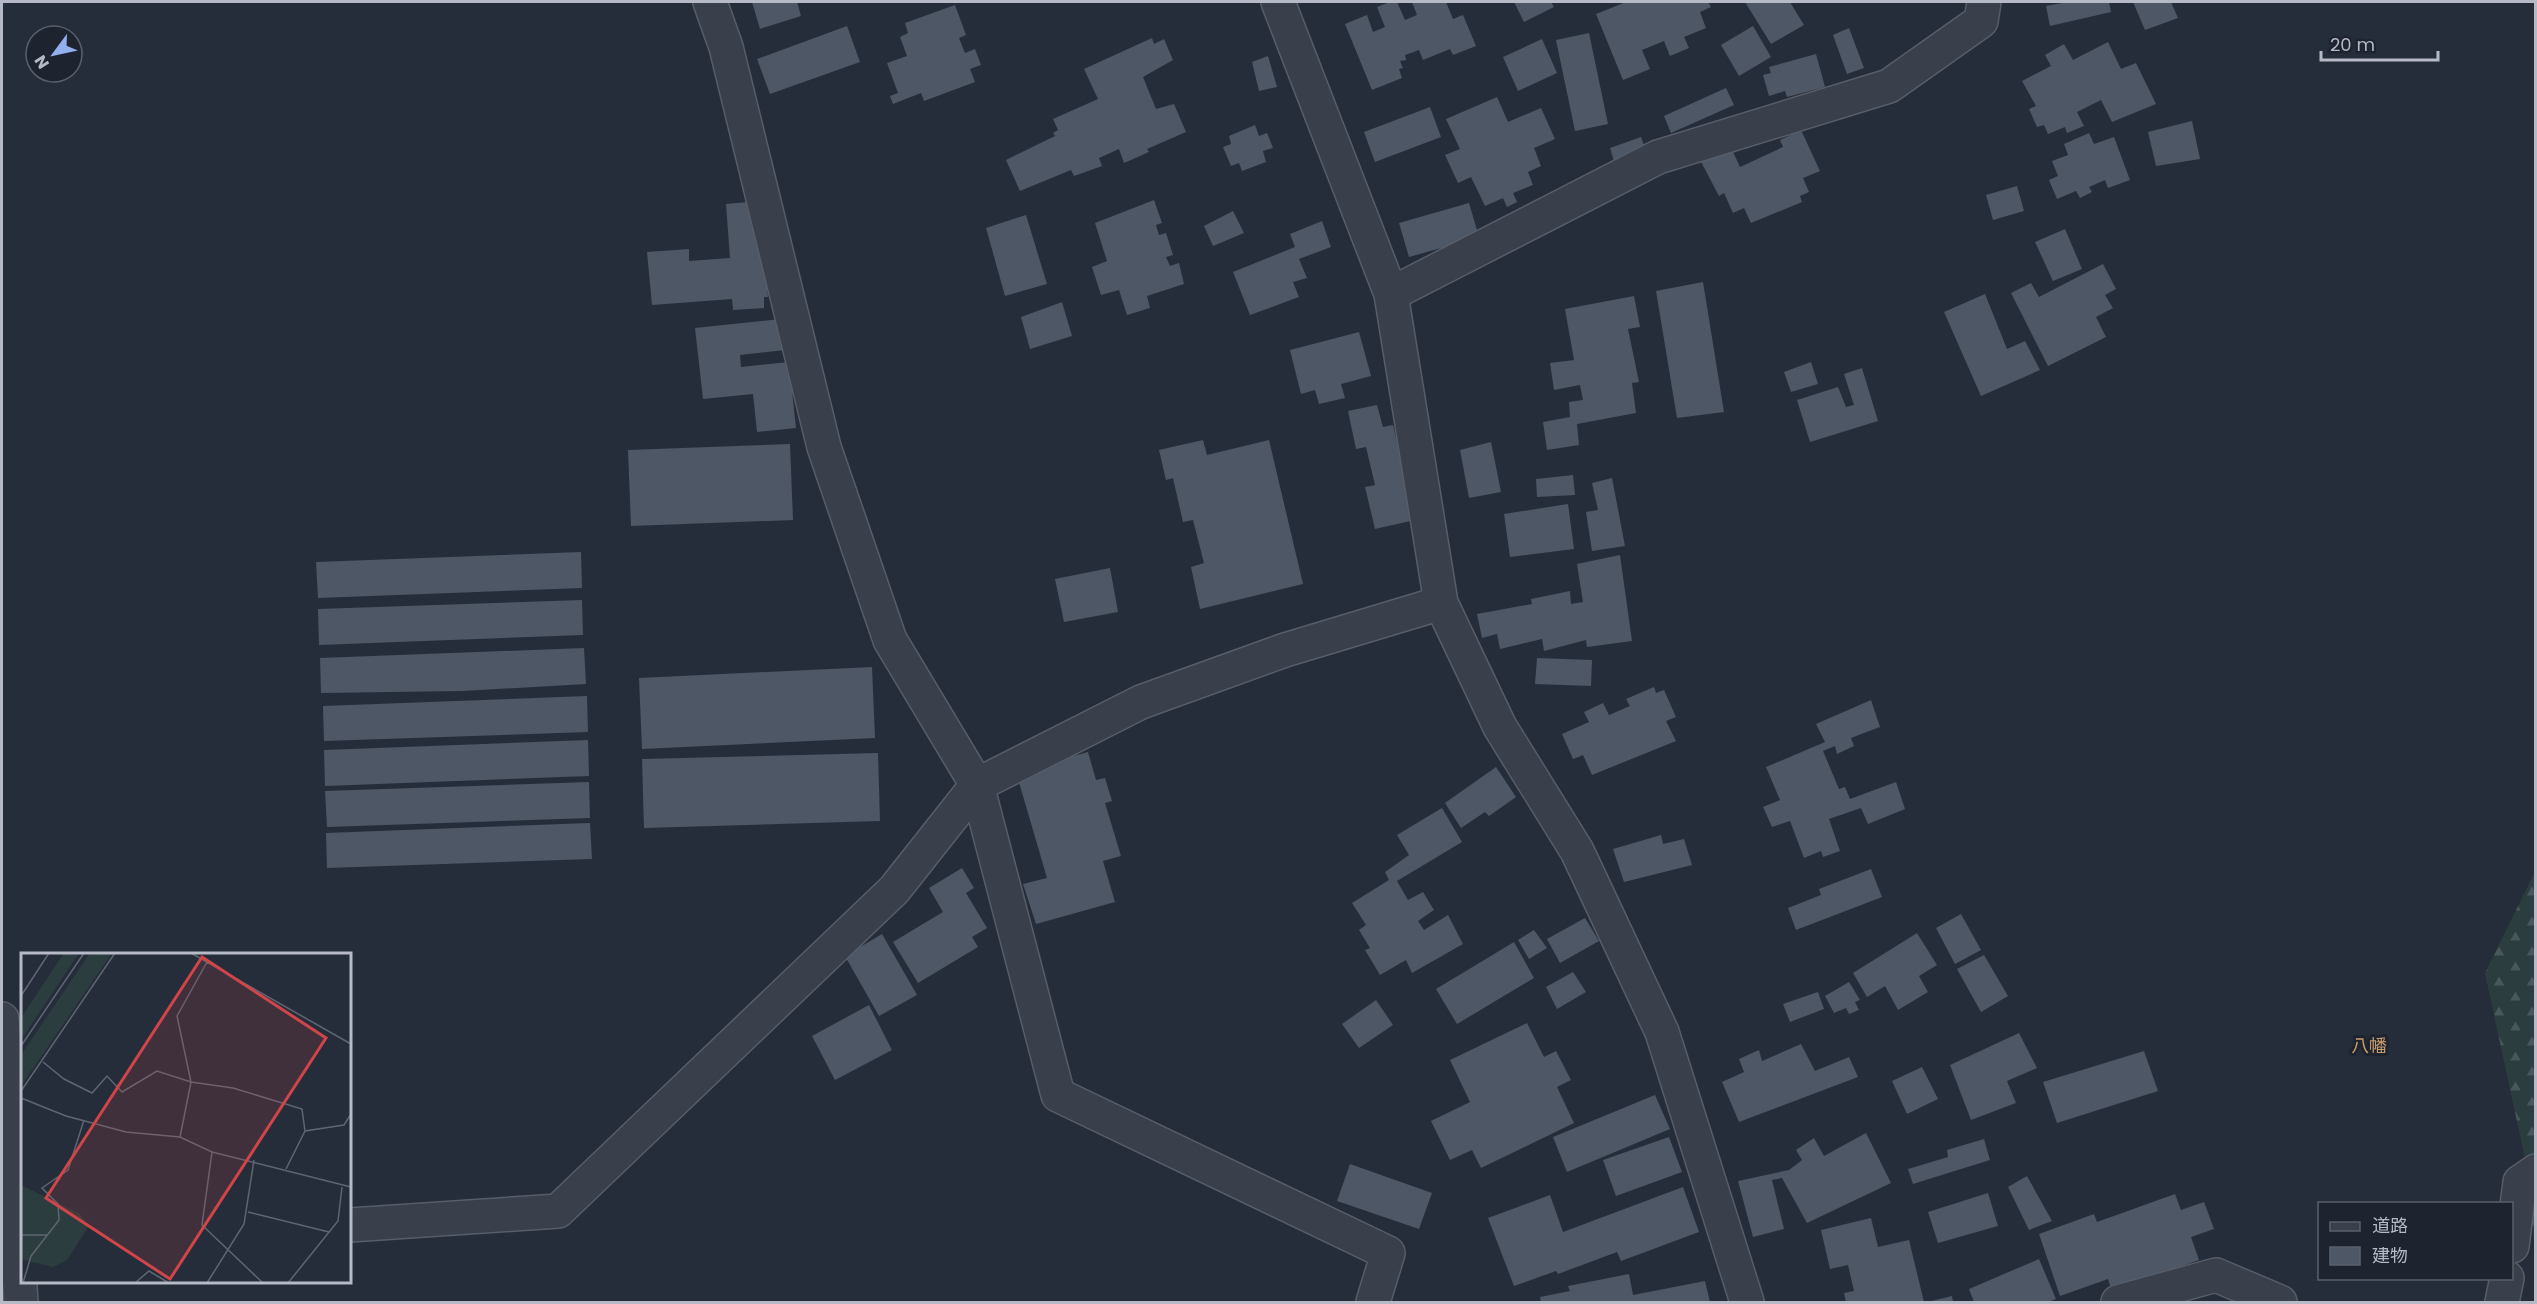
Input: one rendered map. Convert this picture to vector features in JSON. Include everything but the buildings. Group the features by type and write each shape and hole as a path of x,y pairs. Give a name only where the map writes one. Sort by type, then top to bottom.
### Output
{"street":[{"path":"710,2 726,47 824,447 890,640 977,785 1058,1095 1388,1253 1373,1302"},
{"path":"1278,2 1391,294 1441,603 1500,727 1578,851 1662,1032 1747,1302"},
{"path":"1391,294 1658,157 1889,86 1981,21 1984,2"},
{"path":"351,1225 558,1211 894,890 977,785 1141,702 1285,650 1441,603"},
{"path":"2,1019 20,1247 21,1302"},
{"path":"2513,1232 2520,1182 2535,1171"},
{"path":"2118,1302 2216,1275 2280,1302"},
{"path":"2502,1302 2507,1280"}],"green space":[{"path":"2535,872 2535,1256 2529,1177 2485,973"}],"district":[{"name":"八幡","path":"2369,1045"}]}
